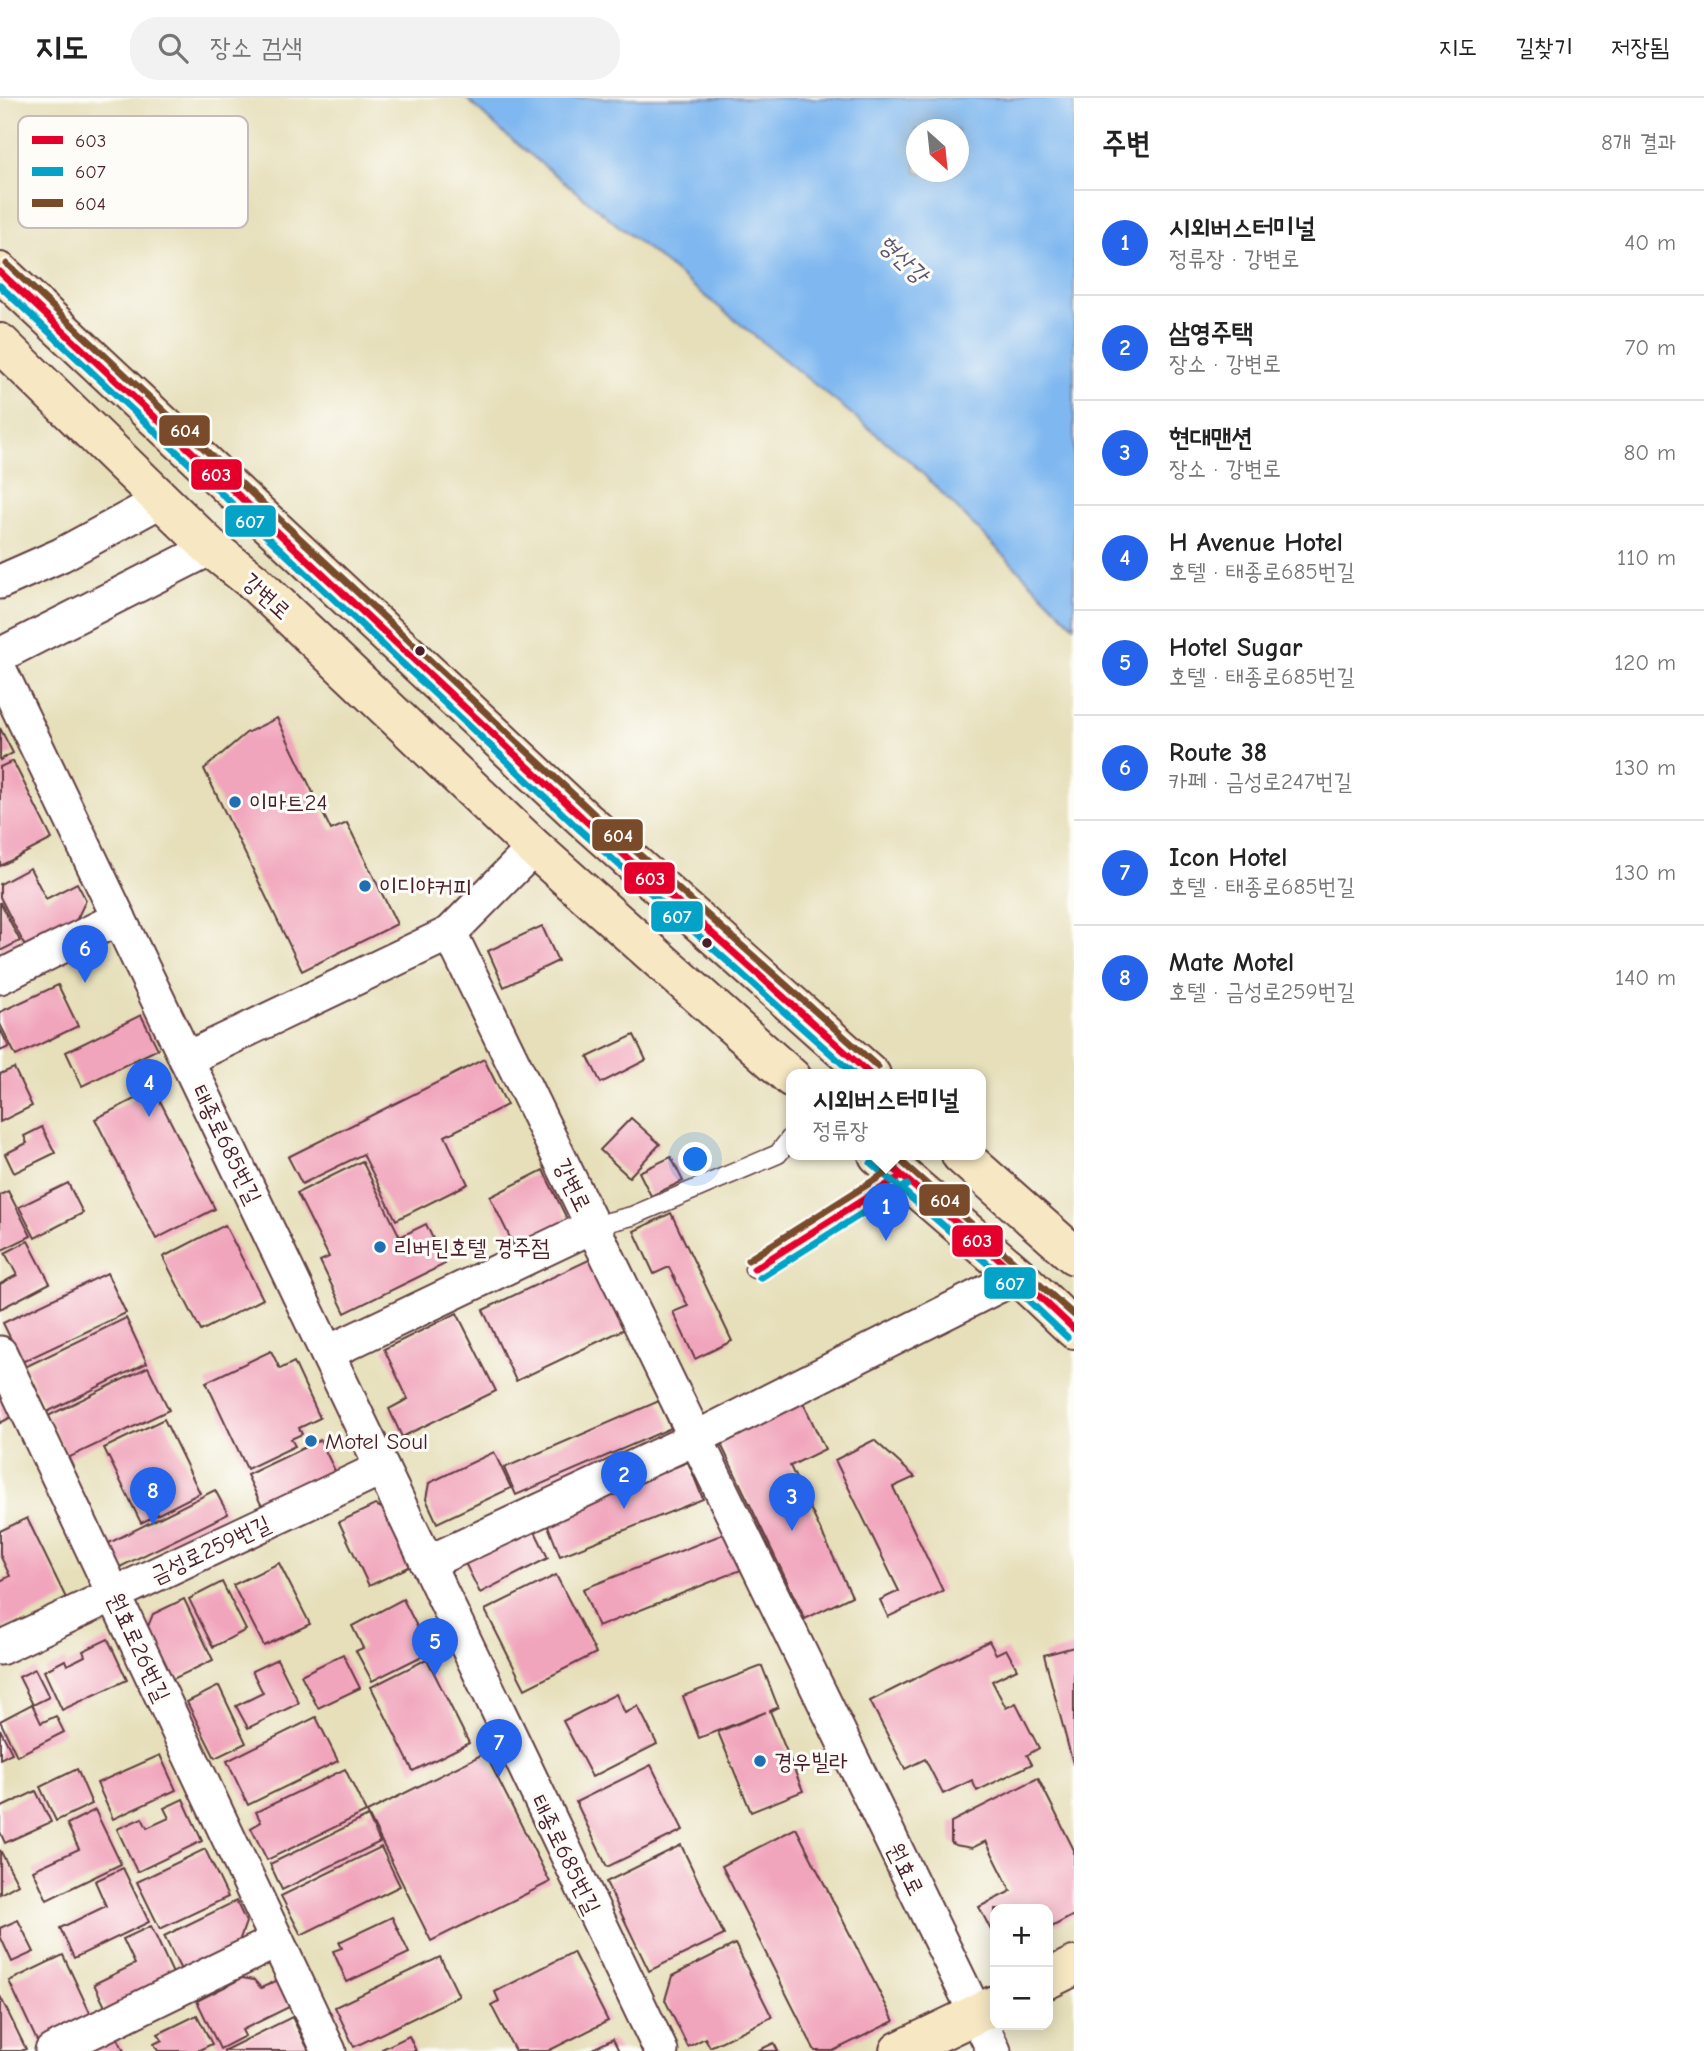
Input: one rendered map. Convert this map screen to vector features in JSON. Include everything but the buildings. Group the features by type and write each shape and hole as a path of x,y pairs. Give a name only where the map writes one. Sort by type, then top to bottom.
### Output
{"street":[{"path":"0,272 587,822 864,1069"},
{"name":"강변로","path":"0,344 211,548 254,582 534,848 786,1073"},
{"path":"0,365 15,378 38,381"},
{"path":"0,582 61,555 162,500"},
{"path":"0,655 211,548"},
{"name":"태종로685번길","path":"0,670 661,2051"},
{"path":"186,1059 450,933 534,848"},
{"path":"0,976 118,918"},
{"name":"강변로","path":"450,933 836,1724"},
{"path":"967,1160 1074,1255"},
{"path":"890,1166 1018,1276 1074,1329"},
{"path":"327,1353 593,1226"},
{"path":"427,1563 696,1438 1018,1276"},
{"name":"원효로26번길","path":"0,1353 329,2051"},
{"name":"금성로259번길","path":"0,1648 382,1468"},
{"name":"원효로","path":"836,1724 986,2009 994,2051"},
{"path":"52,2051 277,1941"},
{"path":"1053,1976 1074,1966"},
{"path":"899,2051 986,2009"}],"lane":[{"path":"593,1226 632,1216 778,1154 786,1144"},
{"path":"754,1269 890,1166"}],"water":[{"name":"형산강","path":"466,98 1074,98 1074,626 912,463 501,131"}],"transit line":[{"name":"604","path":"7,264 594,814 878,1067"},
{"name":"603","path":"0,272 587,822 864,1069"},
{"name":"607","path":"0,286 580,830 848,1069"},
{"name":"603","path":"884,1160 1018,1276 1074,1329"},
{"name":"604","path":"900,1160 1074,1315"},
{"name":"607","path":"871,1163 1011,1284 1067,1337"},
{"name":"604","path":"748,1260 895,1167"},
{"name":"603","path":"754,1269 901,1176"},
{"name":"607","path":"760,1278 907,1185"}],"place":[{"name":"이마트24","path":"235,802"},
{"name":"이디야커피","path":"365,886"},
{"name":"Route 38","path":"85,983"},
{"name":"H Avenue Hotel","path":"149,1117"},
{"name":"시외버스터미널","path":"886,1241"},
{"name":"리버틴호텔 경주점","path":"380,1247"},
{"name":"Motel Soul","path":"311,1441"},
{"name":"삼영주택","path":"624,1509"},
{"name":"Mate Motel","path":"153,1525"},
{"name":"현대맨션","path":"792,1531"},
{"name":"Hotel Sugar","path":"435,1676"},
{"name":"경우빌라","path":"760,1761"},
{"name":"Icon Hotel","path":"499,1777"}]}
